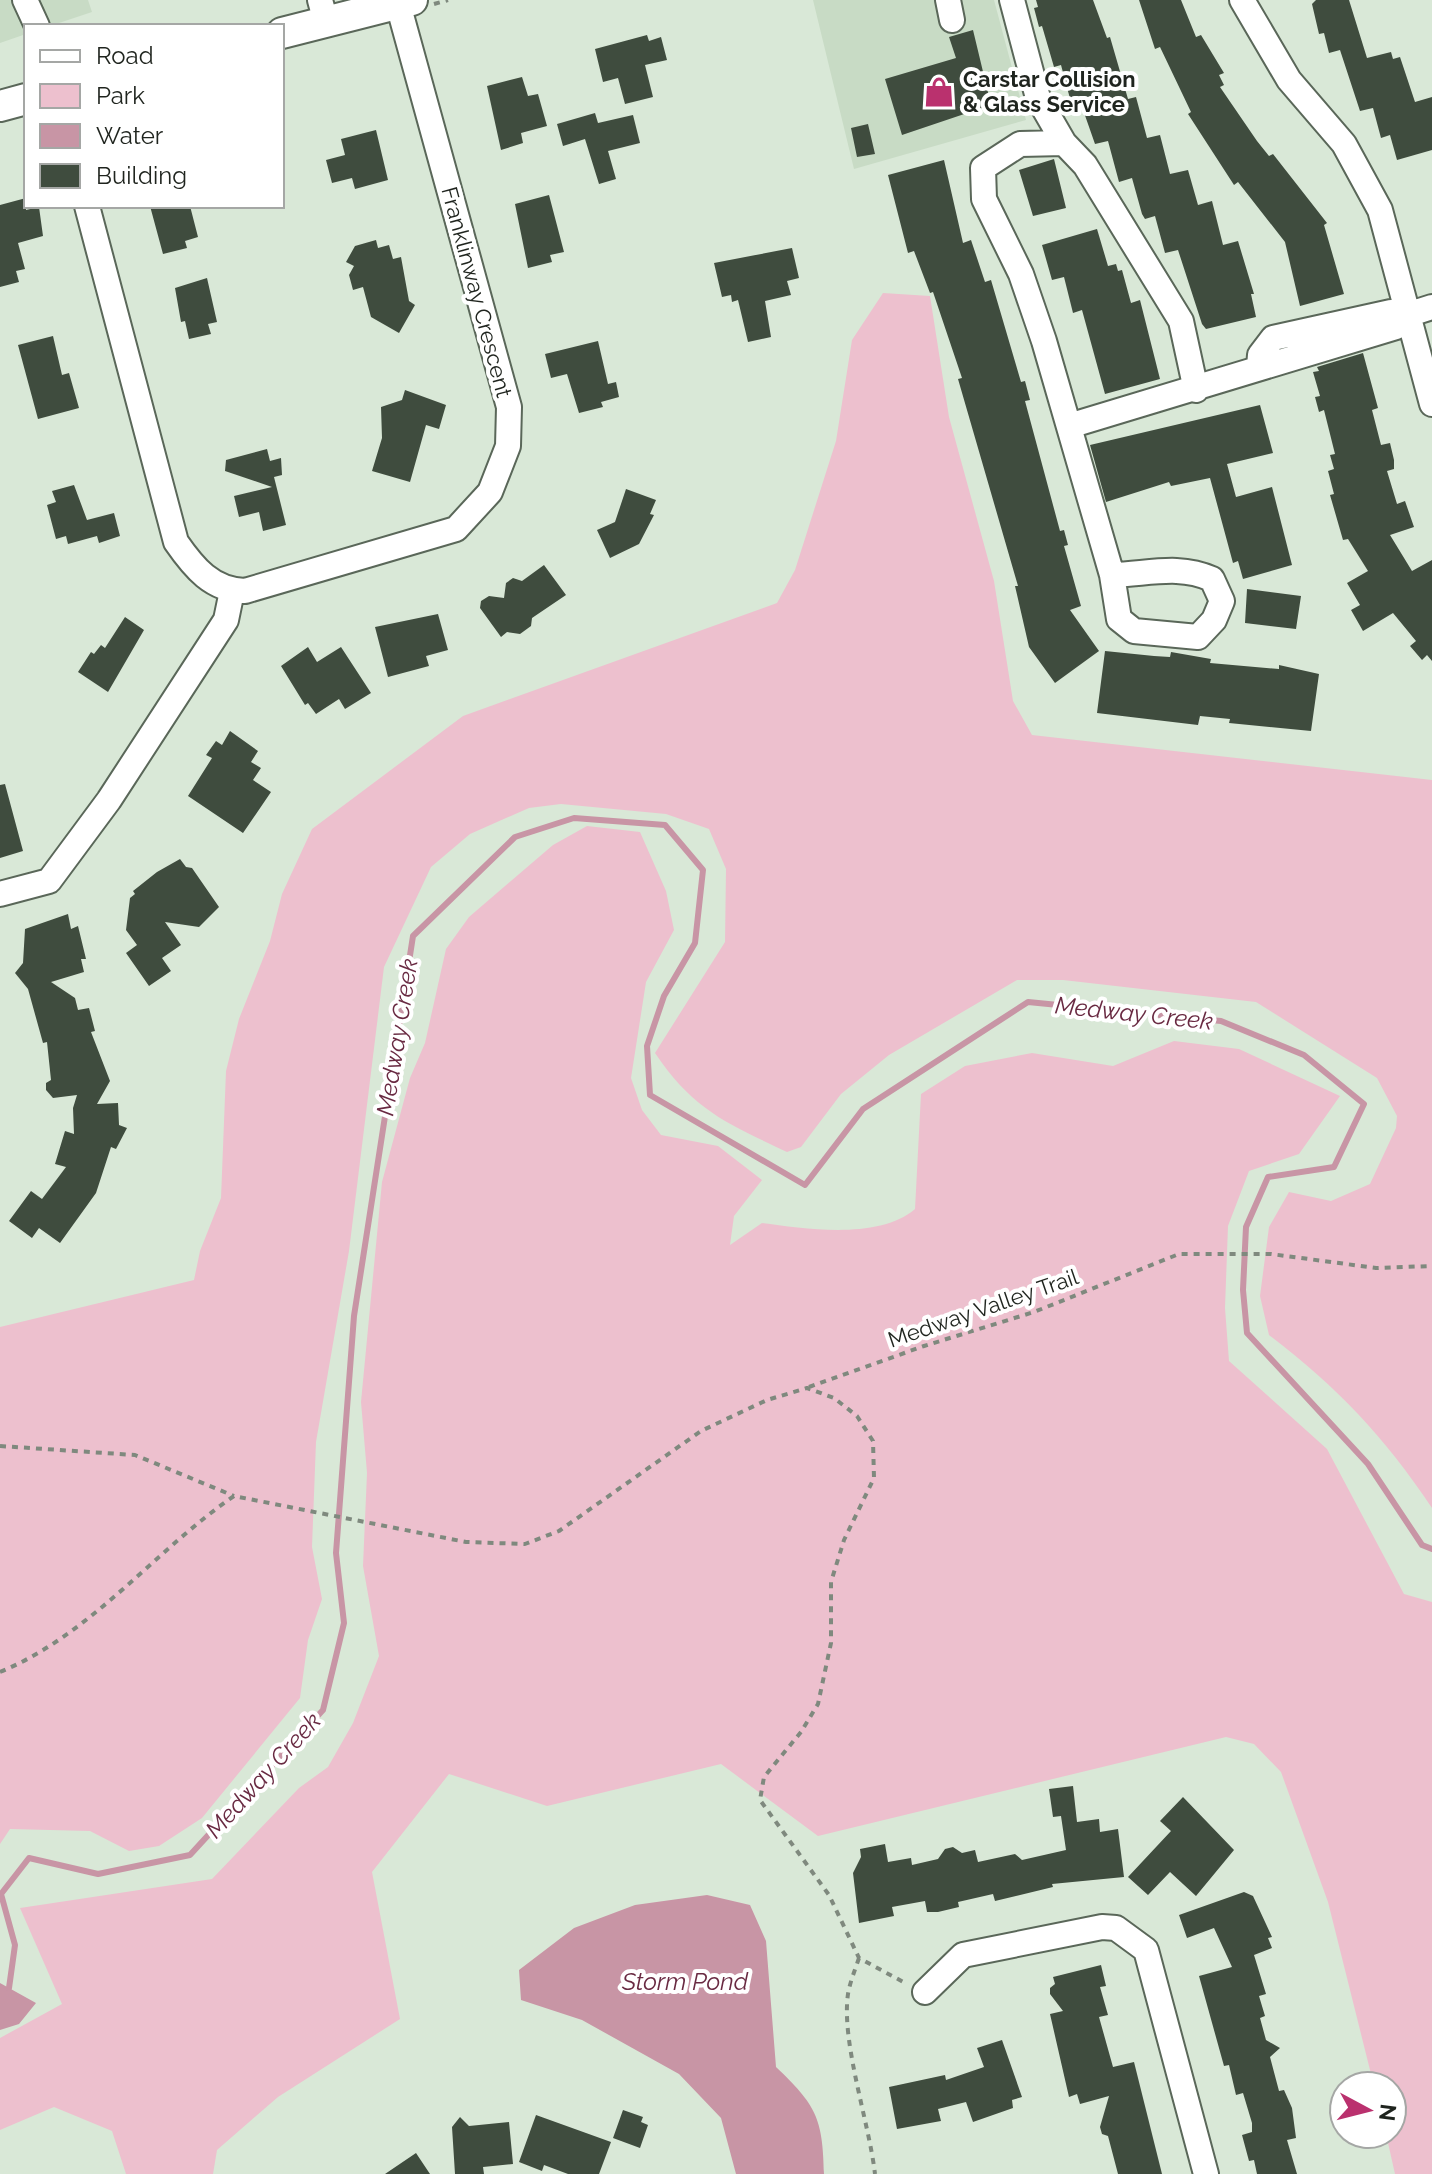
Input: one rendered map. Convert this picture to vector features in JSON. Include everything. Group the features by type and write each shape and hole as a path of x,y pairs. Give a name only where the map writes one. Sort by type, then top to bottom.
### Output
{"main road":[{"path":"284,32 323,11 405,2"},
{"path":"0,106 24,100"}],"street":[{"path":"25,0 36,24"},
{"path":"1012,0 1038,98 1064,143 1085,165 1181,321 1196,390"},
{"name":"Franklinway Crescent","path":"232,591 245,591 456,529 490,492 508,446 509,407 405,2"},
{"path":"1245,3 1289,80 1344,144 1380,210 1421,310 1432,404"},
{"path":"1064,143 1020,144 983,168 984,199 1021,274 1112,575"},
{"path":"0,894 49,881 109,800 226,620 232,591 195,569 176,542 88,208"},
{"path":"1069,426 1196,390 1259,367 1260,355 1273,338 1391,312 1421,310"},
{"path":"925,1992 963,1955 1102,1927 1127,1933 1146,1950 1151,1965 1206,2174"}],"path":[{"name":"Medway Valley Trail","path":"0,1446 135,1455 234,1496 466,1542 525,1544 559,1531 701,1431 767,1400 1034,1312 1154,1261 1179,1254 1216,1251 1271,1254 1376,1268 1432,1266"},
{"path":"807,1388 834,1398 857,1416 873,1441 874,1478 844,1540 831,1582 831,1643 818,1704 801,1732 764,1777 760,1800 829,1895 859,1958 925,1992"},
{"path":"0,1672 81,1624 195,1523 234,1496"},
{"path":"859,1958 848,1992 849,2037 870,2132 875,2174"}],"shaded area":[{"path":"0,0 88,0 92,12 56,24 24,24 24,35 0,43"},
{"path":"813,0 994,0 1026,120 854,169"}],"green space":[{"path":"883,293 930,296 949,417 994,581 1013,701 1032,735 1432,780 1432,1508 1396,1458 1358,1414 1317,1374 1269,1335 1260,1296 1269,1227 1289,1192 1331,1201 1370,1184 1396,1128 1397,1116 1377,1078 1256,1002 1063,980 1017,980 889,1055 841,1094 801,1147 787,1152 729,1123 698,1102 683,1089 655,1053 725,942 726,869 709,829 666,814 561,804 529,808 470,834 431,867 384,967 349,1251 316,1442 312,1547 322,1599 308,1640 300,1698 202,1818 159,1846 129,1851 90,1831 10,1829 0,1844 0,1327 194,1280 200,1251 221,1198 226,1071 239,1019 270,941 282,894 312,829 463,716 777,603 795,570 836,441 852,340"},
{"path":"587,826 640,832 666,891 674,930 646,982 631,1078 642,1110 661,1135 718,1146 762,1180 734,1216 730,1245 762,1223 799,1228 862,1229 900,1219 915,1209 921,1094 965,1066 1032,1053 1113,1066 1174,1041 1239,1049 1340,1096 1299,1154 1249,1171 1228,1226 1225,1308 1229,1361 1327,1449 1404,1594 1432,1602 1432,2174 1395,2174 1390,2150 1408,2150 1408,2070 1370,2070 1328,1902 1281,1772 1254,1744 1226,1737 818,1836 721,1764 547,1806 449,1774 372,1872 400,2019 278,2097 217,2150 213,2174 126,2174 112,2131 54,2107 0,2130 0,2038 62,2004 20,1908 212,1879 299,1788 328,1767 353,1723 379,1656 363,1566 367,1473 361,1402 382,1182 410,1078 425,1043 446,949 469,917 553,845"}],"water":[{"name":"Storm Pond","path":"707,1895 750,1905 766,1941 776,2067 800,2092 815,2114 822,2139 824,2174 736,2174 721,2118 679,2074 582,2020 521,2000 519,1970 574,1928 635,1905"},
{"path":"0,1983 36,2003 19,2024 0,2030"}],"building":[{"path":"1036,0 1093,0 1107,38 1110,37 1128,99 1136,97 1147,138 1160,135 1170,174 1188,170 1198,205 1212,201 1223,245 1238,241 1254,294 1251,294 1256,317 1206,329 1202,324 1178,250 1165,253 1155,216 1145,219 1132,178 1119,182 1108,141 1095,144 1081,104 1072,106 1061,65 1054,67 1042,26 1039,27 1034,8 1038,7"},
{"path":"1139,0 1181,0 1196,37 1201,35 1224,73 1219,75 1224,85 1220,87 1257,141 1269,156 1273,154 1327,223 1324,225 1344,294 1300,306 1285,242 1238,182 1234,185 1188,114 1191,112 1160,47 1155,49"},
{"path":"1316,0 1349,0 1367,58 1391,52 1393,59 1400,57 1415,102 1432,97 1432,150 1397,160 1390,135 1381,138 1373,108 1360,111 1340,50 1329,53 1324,33 1319,34 1312,4"},
{"name":"Carstar Collision & Glass Service","path":"973,30 991,105 902,135 885,79 956,58 949,37"},
{"path":"647,35 649,41 661,37 667,60 645,65 653,97 625,104 618,78 603,82 595,49"},
{"path":"522,77 528,96 538,94 547,126 521,133 523,143 501,150 487,86"},
{"path":"595,113 598,123 633,115 640,143 608,151 616,179 599,184 585,139 563,146 557,124"},
{"path":"868,124 875,154 857,157 851,128"},
{"path":"376,130 388,180 355,189 352,178 332,183 326,160 345,155 341,139"},
{"path":"1054,159 1066,208 1033,216 1019,170"},
{"path":"944,160 963,243 971,240 985,282 991,280 1021,382 1025,381 1030,400 1025,401 1060,531 1064,530 1068,545 1064,546 1081,606 1070,610 1099,651 1055,683 1029,647 1015,586 1018,586 958,379 962,378 933,292 930,293 914,251 908,253 888,175"},
{"path":"549,195 564,252 550,255 552,262 528,268 515,204"},
{"path":"24,199 26,210 39,208 43,236 18,243 25,269 16,271 19,282 0,287 0,205"},
{"path":"151,208 191,208 198,237 185,241 187,248 163,254"},
{"path":"1097,229 1108,266 1116,264 1118,271 1122,270 1131,303 1140,300 1160,379 1105,394 1082,310 1073,313 1064,277 1052,280 1042,245"},
{"path":"376,240 378,248 389,245 393,259 401,257 409,301 415,305 399,333 371,317 363,287 353,290 349,275 354,266 346,262 355,246"},
{"path":"792,248 799,278 787,281 791,295 765,301 771,337 748,342 738,300 732,302 731,295 722,297 714,263"},
{"path":"207,278 217,322 208,324 211,334 189,339 185,321 181,322 175,288"},
{"path":"53,336 62,375 69,373 79,408 38,419 18,345"},
{"path":"598,341 608,384 616,382 619,397 601,402 603,407 579,413 567,374 551,378 545,354"},
{"path":"1363,353 1378,408 1372,410 1381,445 1390,443 1394,460 1394,469 1387,471 1397,504 1405,501 1414,527 1390,535 1412,571 1432,560 1432,661 1427,655 1422,660 1410,646 1416,641 1393,613 1363,631 1351,610 1360,605 1347,583 1368,571 1348,539 1343,540 1330,495 1334,494 1328,471 1334,469 1330,455 1335,454 1324,410 1319,412 1315,397 1320,396 1313,372 1319,371 1317,367"},
{"path":"405,390 446,405 439,429 426,425 410,482 372,471 382,438 381,407 402,400"},
{"path":"1260,405 1273,453 1227,464 1236,497 1272,487 1292,565 1243,579 1238,561 1233,563 1210,478 1171,486 1169,482 1106,502 1090,445"},
{"path":"267,449 270,461 281,458 282,475 274,477 286,525 263,531 259,512 239,517 234,496 272,487 225,471 226,460"},
{"path":"74,485 87,520 114,513 120,536 99,543 97,536 68,544 66,536 56,539 47,505 56,502 52,491"},
{"path":"626,489 656,500 650,514 654,515 639,544 610,558 597,530 615,522"},
{"path":"544,565 566,595 532,618 531,626 520,634 507,632 501,637 480,608 481,601 489,596 504,598 506,583 513,578 522,581"},
{"path":"1247,589 1301,596 1296,629 1245,623"},
{"path":"438,614 448,650 426,656 429,666 388,677 375,627"},
{"path":"125,617 144,630 108,692 78,672 91,652 94,654 101,645 105,648"},
{"path":"308,647 317,662 341,647 371,693 345,709 339,699 316,714 308,703 305,705 281,666"},
{"path":"1105,651 1170,657 1171,652 1211,659 1210,663 1279,669 1279,665 1319,674 1311,731 1229,723 1230,719 1200,716 1198,725 1097,713"},
{"path":"230,731 258,751 251,762 261,768 253,780 271,792 243,833 188,796 212,758 206,755 216,741 222,745"},
{"path":"5,784 23,851 0,858 0,785"},
{"path":"180,859 186,867 192,868 219,907 199,927 165,922 181,945 162,958 171,971 149,986 126,953 137,945 126,930 130,898 135,894 133,891 157,872"},
{"path":"68,914 71,929 78,926 86,959 81,959 84,972 51,982 75,998 78,1010 89,1008 95,1031 91,1032 110,1081 97,1104 118,1103 119,1125 127,1128 116,1149 111,1147 96,1193 60,1243 39,1228 32,1238 9,1221 31,1191 42,1199 66,1167 55,1164 65,1131 74,1134 73,1108 77,1095 53,1098 46,1090 46,1083 51,1080 47,1042 43,1043 28,989 15,973 23,963 25,929"},
{"path":"1073,1786 1077,1822 1099,1819 1100,1832 1118,1829 1124,1877 1052,1884 1053,1887 995,1901 993,1894 958,1902 959,1907 938,1912 927,1912 925,1901 892,1907 894,1916 859,1923 853,1873 861,1857 860,1849 885,1844 888,1862 911,1858 912,1865 938,1859 945,1849 953,1847 962,1853 975,1850 978,1862 1015,1854 1022,1860 1066,1850 1061,1816 1053,1817 1049,1789"},
{"path":"1183,1797 1234,1850 1196,1896 1170,1872 1148,1895 1128,1877 1171,1831 1160,1821"},
{"path":"1244,1892 1253,1896 1272,1937 1268,1938 1272,1948 1254,1955 1266,1994 1259,1996 1265,2016 1260,2018 1266,2040 1280,2048 1270,2057 1279,2091 1284,2090 1292,2108 1296,2138 1287,2140 1297,2174 1257,2174 1254,2160 1249,2161 1242,2135 1252,2132 1252,2123 1243,2093 1236,2095 1229,2065 1224,2066 1199,1976 1232,1967 1214,1928 1187,1938 1179,1915"},
{"path":"1101,1965 1106,1986 1100,1987 1108,2015 1099,2017 1113,2067 1134,2062 1162,2174 1118,2174 1108,2136 1102,2134 1100,2127 1109,2096 1080,2104 1077,2094 1069,2097 1050,2014 1063,2011 1050,1994 1050,1988 1055,1984 1053,1977"},
{"path":"1002,2040 1022,2097 1012,2100 1013,2108 973,2122 966,2102 938,2109 941,2121 897,2129 889,2087 945,2075 946,2080 984,2067 977,2048"},
{"path":"623,2110 643,2117 641,2122 648,2125 640,2148 613,2138"},
{"path":"536,2115 611,2142 599,2174 568,2174 544,2165 542,2171 519,2162"},
{"path":"460,2117 469,2126 509,2122 513,2164 483,2167 484,2174 455,2174 452,2127"},
{"path":"416,2153 430,2174 385,2174"}],"waterway":[{"name":"Medway Creek","path":"9,1988 15,1945 1,1894 29,1858 98,1874 190,1855 323,1710 344,1623 336,1553 354,1316 413,936 515,837 574,818 665,825 703,870 695,943 664,996 647,1046 650,1095 805,1185 863,1109 1028,1002 1221,1021 1304,1055 1364,1104 1334,1167 1268,1177 1246,1227 1243,1290 1247,1333 1368,1464 1422,1545 1432,1549"}],"place":[{"name":"Carstar Collision & Glass Service","path":"939,92"}]}
